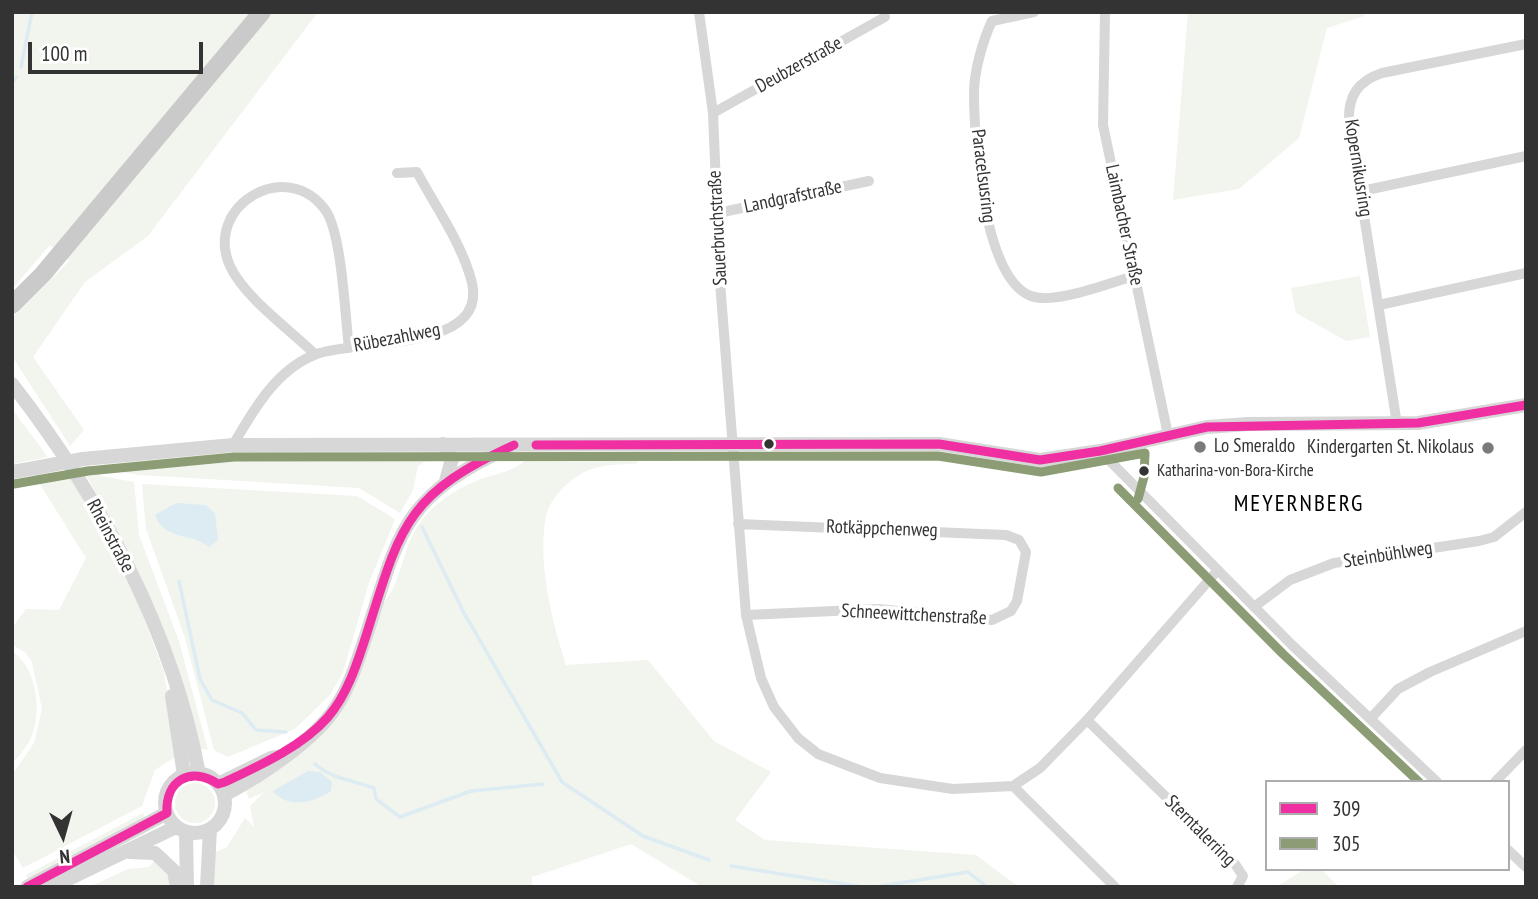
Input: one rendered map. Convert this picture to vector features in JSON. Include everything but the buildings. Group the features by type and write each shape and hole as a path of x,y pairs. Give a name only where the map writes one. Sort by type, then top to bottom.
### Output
{"main road":[{"path":"12,304 43,274 262,12"}],"street":[{"name":"Sauerbruchstraße","path":"699,12 713,113 733,445"},
{"name":"Paracelsusring","path":"1034,12 992,21 987,32 974,91 985,213 995,251 1007,274 1021,292 1047,299 1134,275"},
{"name":"Laimbacher Straße","path":"1105,12 1103,125 1168,435"},
{"name":"Deubzerstraße","path":"713,113 885,17"},
{"name":"Kopernikusring","path":"1397,424 1349,109 1358,86 1367,78 1526,44"},
{"path":"1362,191 1526,156"},
{"name":"Rübezahlweg","path":"233,445 254,407 290,369 315,354 434,336 453,327 465,314 471,301 472,284 417,172 397,173"},
{"name":"Landgrafstraße","path":"718,212 869,181"},
{"path":"315,354 243,286 229,263 224,240 229,220 241,202 264,189 279,187 301,191 311,196 327,212 335,238 349,348"},
{"path":"1379,305 1526,273"},
{"name":"Rheinstraße","path":"12,384 98,509 149,612 183,705 192,775"},
{"path":"12,472 83,459 233,445 939,444 1040,460 1100,451 1207,427 1444,421 1526,405"},
{"path":"443,444 452,459 446,481"},
{"path":"220,790 271,758 283,756 317,730 336,708 353,673 398,538 425,499 446,481 514,445"},
{"path":"733,445 746,615 753,655 774,707 798,738 818,754 880,778 953,789 1013,786 1040,768 1087,720 1217,570"},
{"path":"1100,451 1254,607 1435,780"},
{"name":"Steinbühlweg","path":"1254,607 1290,580 1334,563 1479,541 1494,537 1526,512"},
{"name":"Rotkäppchenweg","path":"737,524 1006,536 1024,546"},
{"name":"Schneewittchenstraße","path":"746,615 878,609 992,620 1011,611 1017,601 1026,563 1024,546"},
{"path":"1371,718 1398,689 1419,677 1526,631"},
{"name":"Sterntalerring","path":"1087,720 1235,864 1243,876 1237,887"},
{"path":"1497,780 1526,750"},
{"path":"187,887 181,829 166,813 168,789 192,775 220,790"},
{"path":"1013,786 1115,887"},
{"path":"207,887 210,829 222,815 220,790"},
{"path":"27,887 166,813"},
{"path":"52,887 121,853 181,829 210,829"},
{"path":"1526,849 1512,853 1526,867"},
{"path":"121,853 142,850 155,853 174,871 177,887"}],"shaded area":[{"path":"12,12 318,12 148,236 85,282 33,357 84,430 70,446 12,356 12,318 69,261 50,245 12,289"},
{"path":"1188,12 1363,12 1364,16 1327,28 1299,138 1239,189 1173,200"},
{"path":"1360,276 1370,337 1346,341 1296,313 1291,288"},
{"path":"12,409 48,457 12,464"},
{"path":"235,450 427,455 427,460 418,466 413,490 400,513 359,488 140,475 115,471 97,461"},
{"path":"637,451 638,463 590,469 578,475 561,490 548,509 543,552 547,591 566,665 648,660 714,741 771,772 735,820 765,840 976,855 1019,887 702,887 631,844 532,877 532,887 211,887 212,854 227,847 245,818 254,827 250,806 264,792 249,799 246,790 302,752 322,734 350,693 361,669 382,605 395,584 412,536 427,514 456,491 513,468 525,461 525,456"},
{"path":"87,463 101,476 134,482 139,535 179,641 208,750 201,749 134,568 79,464"},
{"path":"53,470 73,480 137,600 164,672 177,756 155,770 142,806 23,868 12,850 12,775 34,743 42,709 32,662 25,652 12,645 12,628 26,609 59,610 86,558 34,475"},
{"path":"142,484 357,496 395,519 369,583 343,672 330,695 295,729 228,757 214,750 185,638 146,529"},
{"path":"176,503 206,505 215,514 218,540 209,547 195,539 165,529 155,515"},
{"path":"12,651 28,669 36,693 37,706 29,742 12,764"},
{"path":"308,771 320,772 332,782 331,791 317,799 293,802 279,797 273,791"},
{"path":"195,783 203,784 209,789 214,795 214,811 209,817 203,822 195,823 187,822 181,817 176,811 175,803 176,795 181,789 187,784"},
{"path":"143,813 145,819 28,880 26,875"},
{"path":"156,859 170,876 172,887 89,887 128,869 149,867"},
{"path":"1302,871 1323,871 1339,887 1276,887"}],"waterway":[{"path":"21,67 32,12"},
{"path":"12,83 16,77"},
{"path":"422,527 464,613 562,782 643,836 709,860"},
{"path":"179,581 200,679 212,700 242,713 256,730 286,732"},
{"path":"315,764 336,776 374,788 376,799 400,817 471,791 543,784"},
{"path":"731,866 863,887"},
{"path":"875,887 968,872 987,887"}],"transit line":[{"name":"309","path":"536,445 939,444 1040,460 1100,451 1207,427 1418,423 1526,405"},
{"name":"309","path":"27,887 167,813 170,792 182,779 198,776 218,784 225,782 280,754 318,727 335,708 351,679 388,568 412,519 428,499 449,481 477,463 514,445"},
{"name":"305","path":"14,484 88,471 234,457 938,456 1041,472 1145,453 1144,477 1138,499"},
{"name":"305","path":"1118,488 1283,654 1417,780"}],"place":[{"name":"Lo Smeraldo","path":"1200,447"},
{"name":"Kindergarten St. Nikolaus","path":"1488,448"},
{"name":"Katharina-von-Bora-Kirche","path":"1144,471"}],"district":[{"name":"MEYERNBERG","path":"1299,504"}]}
